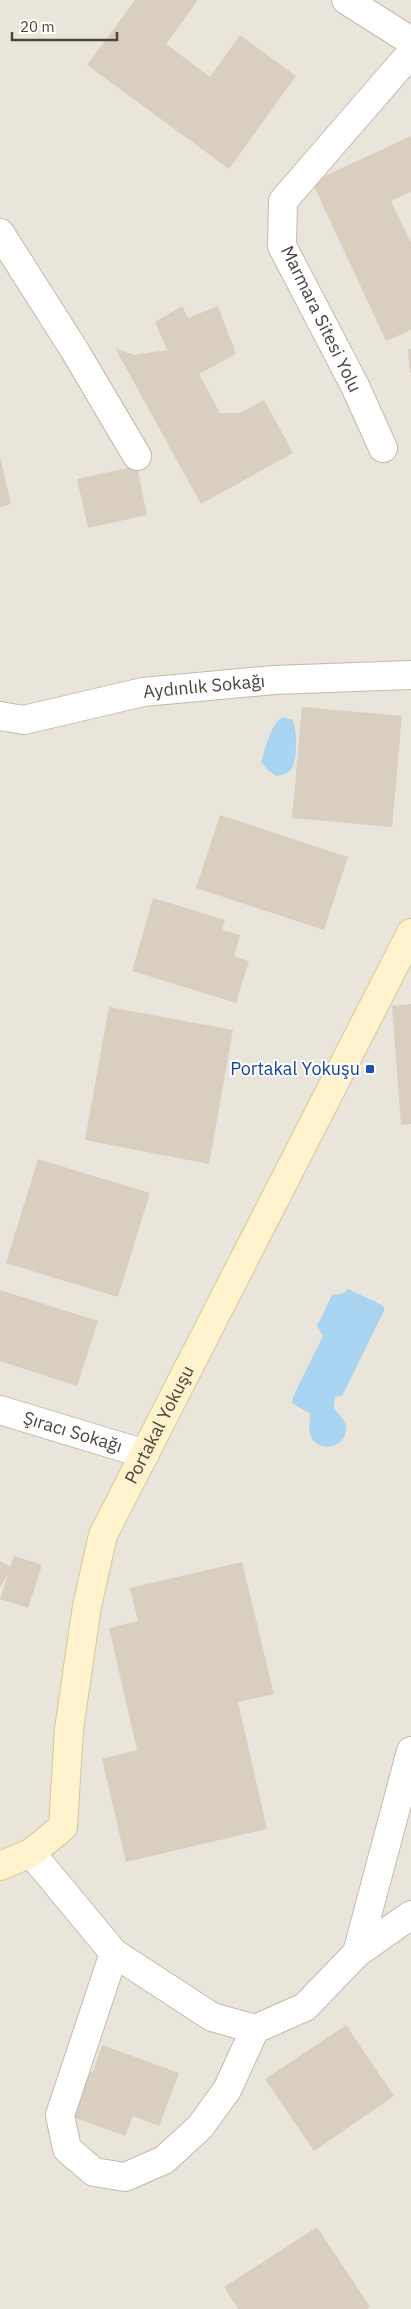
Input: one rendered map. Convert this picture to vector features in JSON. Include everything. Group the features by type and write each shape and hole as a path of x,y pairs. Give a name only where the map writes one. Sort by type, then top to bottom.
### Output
{"main road":[{"name":"Portakal Yokuşu","path":"0,1866 31,1853 63,1827 69,1730 87,1606 103,1535 411,933"}],"street":[{"path":"346,0 411,42"},
{"name":"Marmara Sitesi Yolu","path":"383,448 355,386 282,246 283,201 411,53"},
{"path":"0,233 76,351 137,456"},
{"name":"Aydınlık Sokağı","path":"0,716 24,720 143,692 274,680 411,675"},
{"name":"Şıracı Sokağı","path":"0,1410 145,1454"},
{"path":"357,1953 411,1752"},
{"path":"31,1853 114,1953 212,2017 255,2029 306,2007 357,1953 411,1915"},
{"path":"114,1953 60,2115 67,2149 94,2172 124,2177 164,2160 200,2127 227,2090 255,2029"}],"shaded area":[{"path":"0,0 411,0 411,2309 0,2309"}],"water":[{"path":"283,717 293,720 296,749 293,766 288,772 276,776 261,762 272,731"},
{"path":"348,1289 380,1304 384,1307 384,1311 342,1396 335,1397 334,1408 345,1422 345,1435 342,1441 337,1444 324,1446 313,1440 310,1434 310,1414 292,1403 293,1397 323,1336 317,1326 332,1295 344,1293"}],"building":[{"path":"135,0 198,0 166,44 210,77 240,35 296,76 229,169 87,65"},
{"path":"411,136 411,192 391,201 411,243 411,330 386,341 312,182"},
{"path":"182,306 188,318 218,306 236,354 199,374 220,413 240,413 264,400 293,453 201,504 115,348 134,355 167,350 155,322"},
{"path":"408,349 411,349 411,373 410,373"},
{"path":"0,456 11,504 0,507"},
{"path":"137,466 147,515 88,528 77,479"},
{"path":"302,707 402,716 392,827 292,818"},
{"path":"220,815 348,857 324,930 196,888"},
{"path":"153,898 225,920 222,930 240,935 234,956 249,961 236,1003 132,971"},
{"path":"411,1004 411,1124 401,1125 392,1006"},
{"path":"109,1007 233,1030 209,1164 85,1140"},
{"path":"38,1159 150,1193 118,1297 6,1263"},
{"path":"0,1290 98,1321 77,1386 0,1361"},
{"path":"14,1556 42,1565 28,1608 0,1599 9,1572 0,1588 0,1561 10,1567"},
{"path":"242,1562 274,1694 238,1702 267,1829 126,1862 102,1759 137,1750 109,1628 138,1621 130,1588"},
{"path":"346,2025 394,2096 314,2151 265,2079"},
{"path":"102,2045 179,2073 159,2126 133,2116 125,2136 65,2114 81,2068 93,2072"},
{"path":"317,2227 370,2307 367,2309 238,2309 224,2287"}],"place":[{"name":"Portakal Yokuşu","path":"370,1069"}]}
